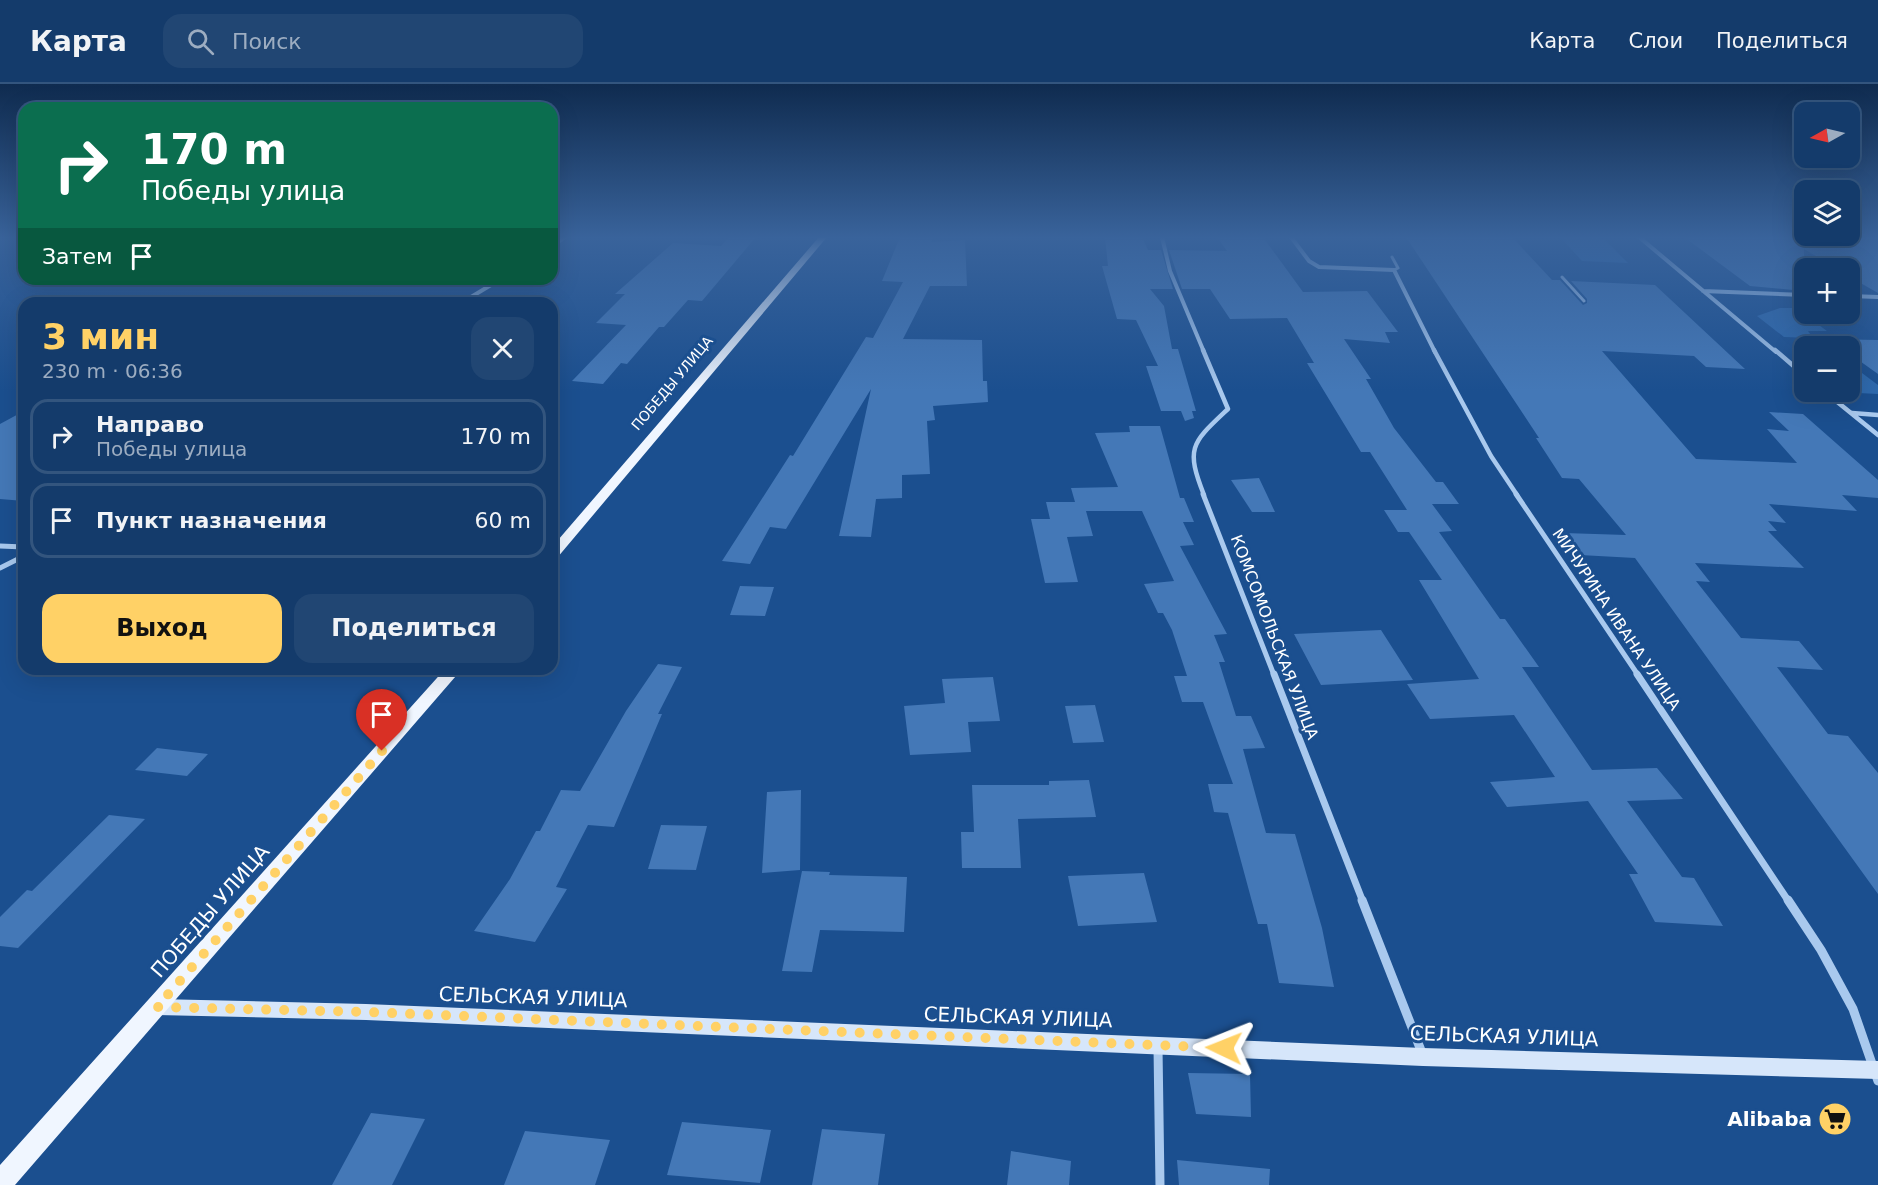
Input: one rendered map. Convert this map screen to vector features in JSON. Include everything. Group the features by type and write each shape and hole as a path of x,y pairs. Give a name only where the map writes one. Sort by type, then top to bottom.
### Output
{"main road":[{"name":"ПОБЕДЫ УЛИЦА","path":"558,548 779,288"},
{"name":"ПОБЕДЫ УЛИЦА","path":"0,1183 449,675"},
{"name":"СЕЛЬСКАЯ УЛИЦА","path":"157,1007 378,1013 1423,1057 1877,1073"}],"street":[{"path":"471,297 485,288"},
{"name":"КОМСОМОЛЬСКАЯ УЛИЦА","path":"1177,288 1228,409 1195,441 1192,454 1193,467 1423,1057"},
{"name":"МИЧУРИНА ИВАНА УЛИЦА","path":"1403,288 1459,400 1491,456 1821,950 1853,1009 1877,1073"},
{"path":"1699,288 1794,367"},
{"path":"1702,291 1794,295"},
{"path":"1860,296 1878,297"},
{"path":"1837,402 1878,435"},
{"path":"1851,413 1878,415"},
{"path":"0,546 18,547"},
{"path":"0,568 18,559"},
{"path":"1158,1045 1160,1185"}],"lane":[{"path":"1572,288 1584,301"}],"shaded area":[{"path":"1780,308 1794,308 1794,324 1818,324 1827,331 1808,331 1812,336 1784,337 1757,316"},
{"path":"1860,372 1878,385 1878,394 1860,393"}],"building":[{"path":"621,288 713,288 702,301 688,300 664,327 659,327 627,364 621,363 603,384 572,381 626,325 596,323 625,294 615,294"},
{"path":"900,288 929,288 903,339 982,340 983,381 987,381 988,402 933,406 935,420 927,421 930,474 902,475 902,498 876,499 871,537 839,536 871,389 786,529 770,527 750,564 722,561 790,455 793,456 866,337 873,338"},
{"path":"1108,288 1173,288 1150,289 1164,306 1172,349 1178,349 1196,411 1192,411 1194,418 1185,421 1181,411 1161,411 1146,366 1158,366 1136,320 1117,319"},
{"path":"1300,288 1303,292 1367,291 1398,332 1385,332 1390,343 1344,339 1371,379 1366,379 1394,428 1436,482 1443,482 1459,504 1432,504 1452,531 1439,532 1500,619 1505,619 1539,667 1522,667 1592,770 1657,768 1683,799 1627,801 1682,877 1694,878 1723,926 1655,922 1629,874 1638,874 1588,801 1507,807 1490,782 1555,777 1514,715 1430,719 1407,684 1479,679 1419,580 1442,580 1409,532 1398,532 1384,510 1407,510 1370,452 1361,452 1307,363 1314,363 1287,318 1230,319 1210,289 1182,289"},
{"path":"1440,288 1568,288 1583,305 1587,303 1587,299 1578,288 1659,288 1745,369 1706,367 1694,356 1602,351 1696,459 1797,463 1767,429 1789,431 1769,412 1803,414 1878,480 1878,498 1842,495 1857,511 1769,504 1786,523 1768,521 1777,531 1768,531 1804,568 1695,563 1710,582 1696,581 1741,638 1799,641 1823,670 1777,667 1828,734 1848,736 1878,773 1878,894 1635,558 1580,555 1564,533 1626,535 1579,479 1562,478 1536,438 1539,438"},
{"path":"1860,340 1878,340 1878,374 1860,361"},
{"path":"18,414 18,500 0,499 0,424"},
{"path":"1129,426 1160,426 1180,498 1184,498 1194,522 1183,522 1194,545 1180,546 1227,634 1214,635 1225,662 1219,662 1236,716 1251,716 1265,748 1243,749 1266,833 1295,834 1322,928 1334,987 1279,983 1267,924 1258,924 1228,813 1214,812 1208,784 1233,784 1203,702 1182,702 1174,676 1187,676 1172,630 1163,613 1158,613 1144,584 1174,581 1142,511 1086,511 1093,536 1067,537 1078,582 1045,583 1031,519 1050,519 1046,502 1075,502 1071,488 1118,487 1095,433 1130,432"},
{"path":"1259,478 1275,512 1252,512 1231,480"},
{"path":"740,586 774,587 765,616 730,615"},
{"path":"1381,630 1413,680 1321,685 1294,634"},
{"path":"658,664 682,667 658,714 662,714 614,827 588,825 556,887 567,889 535,942 474,931 510,879 536,831 540,831 561,790 580,791 626,711"},
{"path":"993,677 1000,721 968,722 971,752 910,755 904,706 945,703 942,679"},
{"path":"1095,705 1104,742 1073,743 1065,706"},
{"path":"157,748 208,754 187,776 135,770"},
{"path":"1089,780 1096,817 1018,819 1021,868 962,868 961,832 974,832 972,785 1049,785 1049,781"},
{"path":"801,790 800,870 762,873 767,792"},
{"path":"109,815 145,819 18,948 0,946 0,917 27,890 32,891"},
{"path":"661,825 707,826 696,870 648,869"},
{"path":"802,871 830,872 829,875 907,877 904,932 820,930 812,972 782,971"},
{"path":"1144,873 1157,922 1078,926 1068,876"},
{"path":"1188,1073 1250,1074 1251,1117 1196,1114"},
{"path":"371,1113 425,1119 392,1185 332,1185"},
{"path":"682,1122 771,1130 760,1183 667,1175"},
{"path":"822,1129 885,1134 878,1185 812,1185"},
{"path":"525,1131 610,1140 595,1185 504,1185"},
{"path":"1011,1151 1071,1161 1069,1185 1007,1185"},
{"path":"1177,1160 1270,1169 1269,1185 1179,1185"}],"place":[{"name":"Alibaba","path":"1835,1119"}],"route":[{"path":"382,751 157,1007 366,1012 1224,1048"}]}
